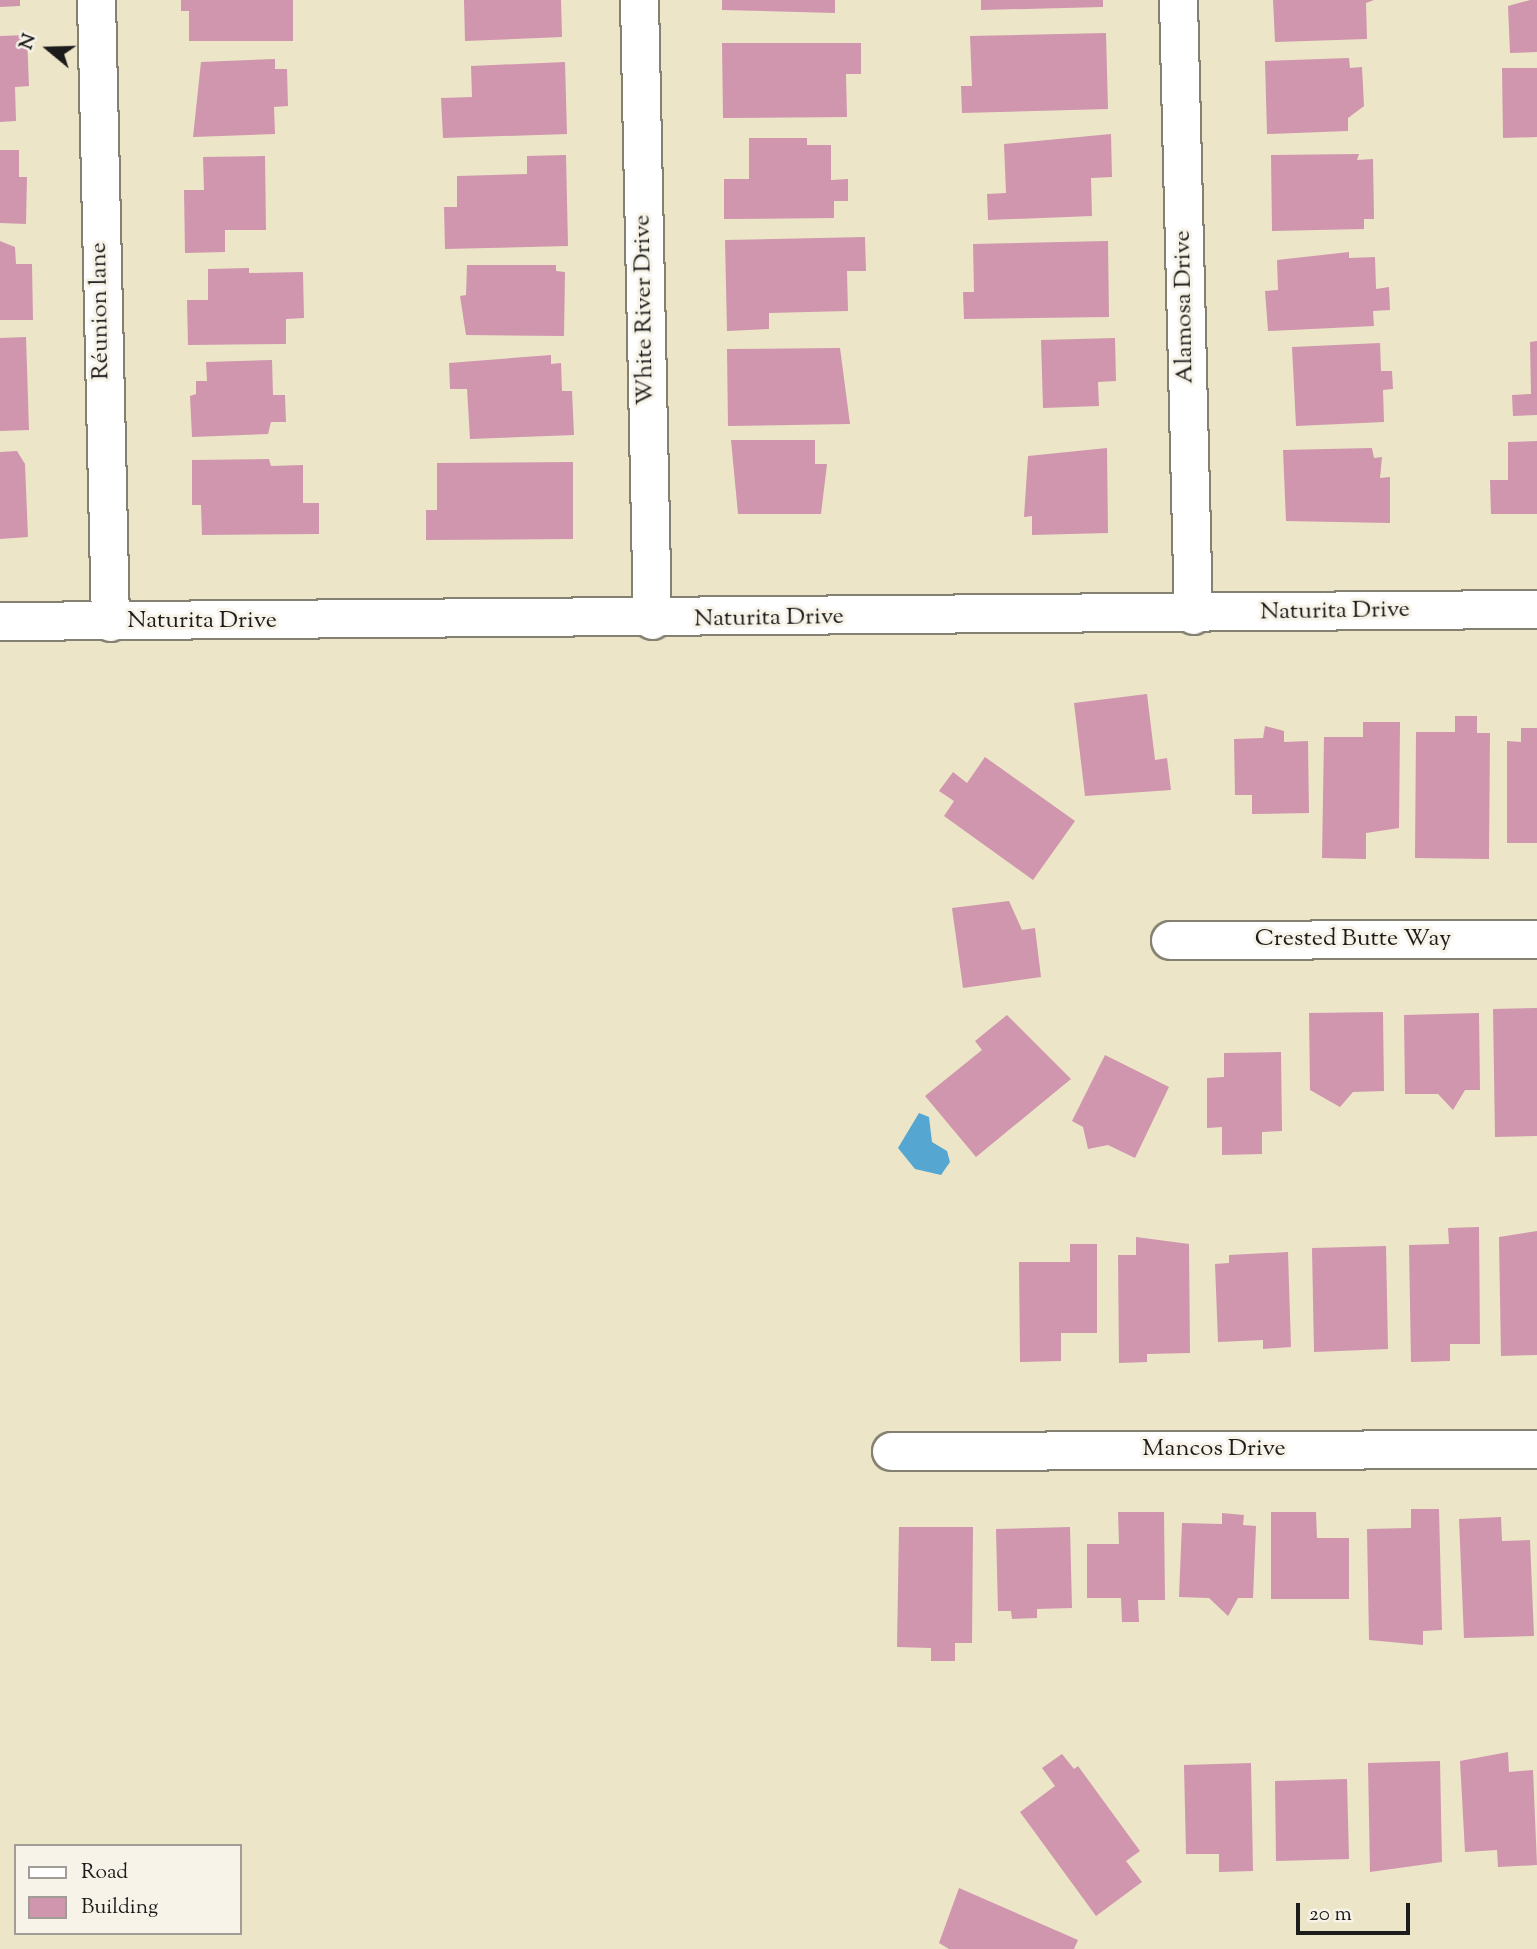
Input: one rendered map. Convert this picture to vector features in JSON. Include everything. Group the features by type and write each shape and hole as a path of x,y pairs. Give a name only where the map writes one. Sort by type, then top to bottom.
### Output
{"street":[{"name":"Réunion lane","path":"96,0 110,622"},
{"name":"White River Drive","path":"639,0 652,620"},
{"name":"Alamosa Drive","path":"1178,0 1193,615"},
{"name":"Naturita Drive","path":"0,621 652,620 1537,609"},
{"name":"Crested Butte Way","path":"1170,940 1537,939"},
{"name":"Mancos Drive","path":"891,1451 1537,1449"}],"water":[{"path":"919,1113 929,1117 932,1142 947,1151 950,1162 941,1175 915,1169 898,1148"}],"building":[{"path":"0,0 20,0 20,6 0,7"},
{"path":"181,0 293,0 293,41 189,41 189,11 181,11"},
{"path":"464,0 561,0 562,37 465,41"},
{"path":"722,0 835,0 835,13 722,10"},
{"path":"981,0 1103,0 1103,7 981,10"},
{"path":"1273,0 1374,0 1366,3 1367,39 1275,42"},
{"path":"1537,0 1537,52 1510,53 1508,6"},
{"path":"1106,33 1108,109 962,113 961,86 972,86 970,36"},
{"path":"27,35 29,86 15,87 16,121 0,122 0,36"},
{"path":"722,43 861,43 861,74 846,74 847,117 723,118"},
{"path":"1349,58 1350,68 1362,67 1364,106 1348,118 1348,131 1267,134 1265,61"},
{"path":"275,59 275,69 287,69 288,106 274,107 275,134 193,137 201,62"},
{"path":"565,62 567,134 443,138 441,98 472,97 471,66"},
{"path":"1502,68 1537,68 1537,137 1503,138"},
{"path":"1111,134 1112,177 1091,178 1092,216 988,220 987,194 1006,193 1004,144"},
{"path":"749,138 807,138 807,145 831,145 831,180 848,179 848,201 834,201 834,218 724,219 724,179 749,179"},
{"path":"0,150 19,150 19,177 27,177 26,224 0,223"},
{"path":"1359,154 1357,160 1373,159 1374,219 1364,219 1364,229 1272,231 1271,155"},
{"path":"566,155 568,246 445,249 444,207 457,207 457,176 527,174 527,156"},
{"path":"265,156 266,230 225,230 225,252 185,253 184,190 204,190 203,157"},
{"path":"865,237 866,271 847,271 848,311 769,313 769,329 727,331 725,240"},
{"path":"0,241 15,247 16,264 32,264 33,320 0,320"},
{"path":"1108,241 1109,317 964,319 963,292 974,292 973,244"},
{"path":"1349,252 1349,258 1375,257 1376,289 1389,287 1390,310 1373,311 1374,326 1268,331 1265,291 1278,290 1277,260"},
{"path":"467,265 556,265 556,271 565,272 564,336 466,335 460,296 466,295"},
{"path":"249,268 249,273 303,272 304,318 286,319 286,344 188,345 187,300 208,300 208,269"},
{"path":"26,337 29,430 0,431 0,338"},
{"path":"1115,338 1116,381 1098,382 1099,406 1043,408 1041,340"},
{"path":"1537,341 1537,415 1513,416 1512,395 1531,394 1530,342"},
{"path":"1380,343 1381,371 1392,371 1393,389 1383,390 1384,422 1296,426 1292,347"},
{"path":"840,348 850,424 728,426 727,349"},
{"path":"551,355 551,364 561,363 562,391 572,391 574,435 470,439 467,389 450,389 449,363"},
{"path":"272,360 273,395 285,395 286,422 271,422 268,434 192,437 190,396 196,394 196,381 207,381 206,362"},
{"path":"731,440 815,440 815,464 827,464 821,514 738,514"},
{"path":"1537,441 1537,514 1491,514 1490,480 1508,480 1508,442"},
{"path":"1107,448 1108,533 1032,535 1032,516 1024,517 1028,456"},
{"path":"1372,448 1374,458 1382,457 1380,478 1390,477 1390,523 1286,521 1283,450"},
{"path":"17,451 25,464 28,537 0,539 0,452"},
{"path":"269,459 271,466 303,465 303,503 319,503 319,534 202,535 201,505 192,505 192,460"},
{"path":"573,462 573,539 426,540 426,510 437,510 437,463"},
{"path":"1147,694 1155,760 1167,758 1171,790 1085,796 1074,703"},
{"path":"1455,716 1477,716 1477,733 1490,733 1489,859 1415,858 1416,732 1455,732"},
{"path":"1363,722 1400,722 1399,828 1366,833 1366,859 1322,858 1324,737 1363,737"},
{"path":"1265,726 1284,731 1284,742 1308,741 1309,813 1252,814 1252,795 1235,795 1234,739 1263,738"},
{"path":"1521,728 1537,728 1537,843 1507,843 1507,741 1521,742"},
{"path":"985,757 1075,821 1033,880 944,816 954,801 939,791 953,772 967,783"},
{"path":"1009,901 1022,930 1035,928 1041,977 963,988 952,908"},
{"path":"1537,1008 1537,1136 1495,1137 1493,1009"},
{"path":"1383,1012 1384,1091 1353,1092 1340,1107 1310,1090 1309,1013"},
{"path":"1479,1013 1480,1090 1465,1090 1453,1110 1438,1094 1405,1094 1404,1015"},
{"path":"1007,1015 1071,1079 976,1157 925,1096 982,1050 975,1041"},
{"path":"1281,1052 1282,1131 1262,1132 1262,1154 1222,1155 1222,1127 1207,1128 1207,1078 1224,1077 1224,1053"},
{"path":"1105,1055 1169,1087 1135,1158 1108,1145 1088,1149 1083,1127 1072,1121"},
{"path":"1479,1227 1480,1344 1450,1344 1450,1361 1411,1362 1409,1245 1449,1244 1448,1228"},
{"path":"1537,1231 1537,1355 1501,1356 1499,1237"},
{"path":"1136,1237 1189,1244 1190,1353 1147,1354 1147,1362 1119,1363 1118,1255 1136,1255"},
{"path":"1070,1244 1097,1244 1097,1333 1061,1333 1061,1361 1020,1362 1019,1262 1070,1262"},
{"path":"1386,1246 1388,1349 1314,1352 1312,1248"},
{"path":"1288,1252 1291,1347 1263,1349 1263,1340 1218,1342 1215,1264 1229,1263 1229,1255"},
{"path":"1411,1509 1439,1509 1442,1630 1423,1631 1423,1645 1369,1640 1367,1529 1411,1528"},
{"path":"1118,1512 1164,1512 1165,1600 1138,1600 1139,1622 1122,1622 1121,1598 1087,1598 1087,1544 1119,1544"},
{"path":"1271,1512 1316,1512 1317,1538 1349,1538 1349,1599 1271,1599"},
{"path":"1222,1513 1244,1515 1243,1525 1256,1526 1253,1598 1238,1598 1228,1616 1209,1598 1179,1597 1182,1523 1222,1524"},
{"path":"1501,1517 1502,1541 1530,1540 1534,1636 1464,1638 1459,1519"},
{"path":"899,1527 973,1527 972,1643 955,1643 955,1661 931,1661 931,1648 897,1647"},
{"path":"1070,1527 1072,1608 1037,1609 1037,1618 1012,1619 1011,1611 998,1611 996,1529"},
{"path":"1508,1752 1509,1772 1533,1770 1537,1865 1498,1867 1497,1850 1465,1852 1460,1761"},
{"path":"1062,1754 1074,1769 1078,1766 1140,1851 1126,1861 1142,1882 1096,1916 1020,1812 1055,1786 1042,1768"},
{"path":"1440,1761 1442,1862 1370,1872 1368,1763"},
{"path":"1251,1763 1253,1871 1219,1872 1219,1854 1186,1854 1184,1765"},
{"path":"1347,1779 1349,1859 1276,1861 1275,1781"},
{"path":"959,1888 1078,1940 1074,1949 949,1949 939,1943"}]}
